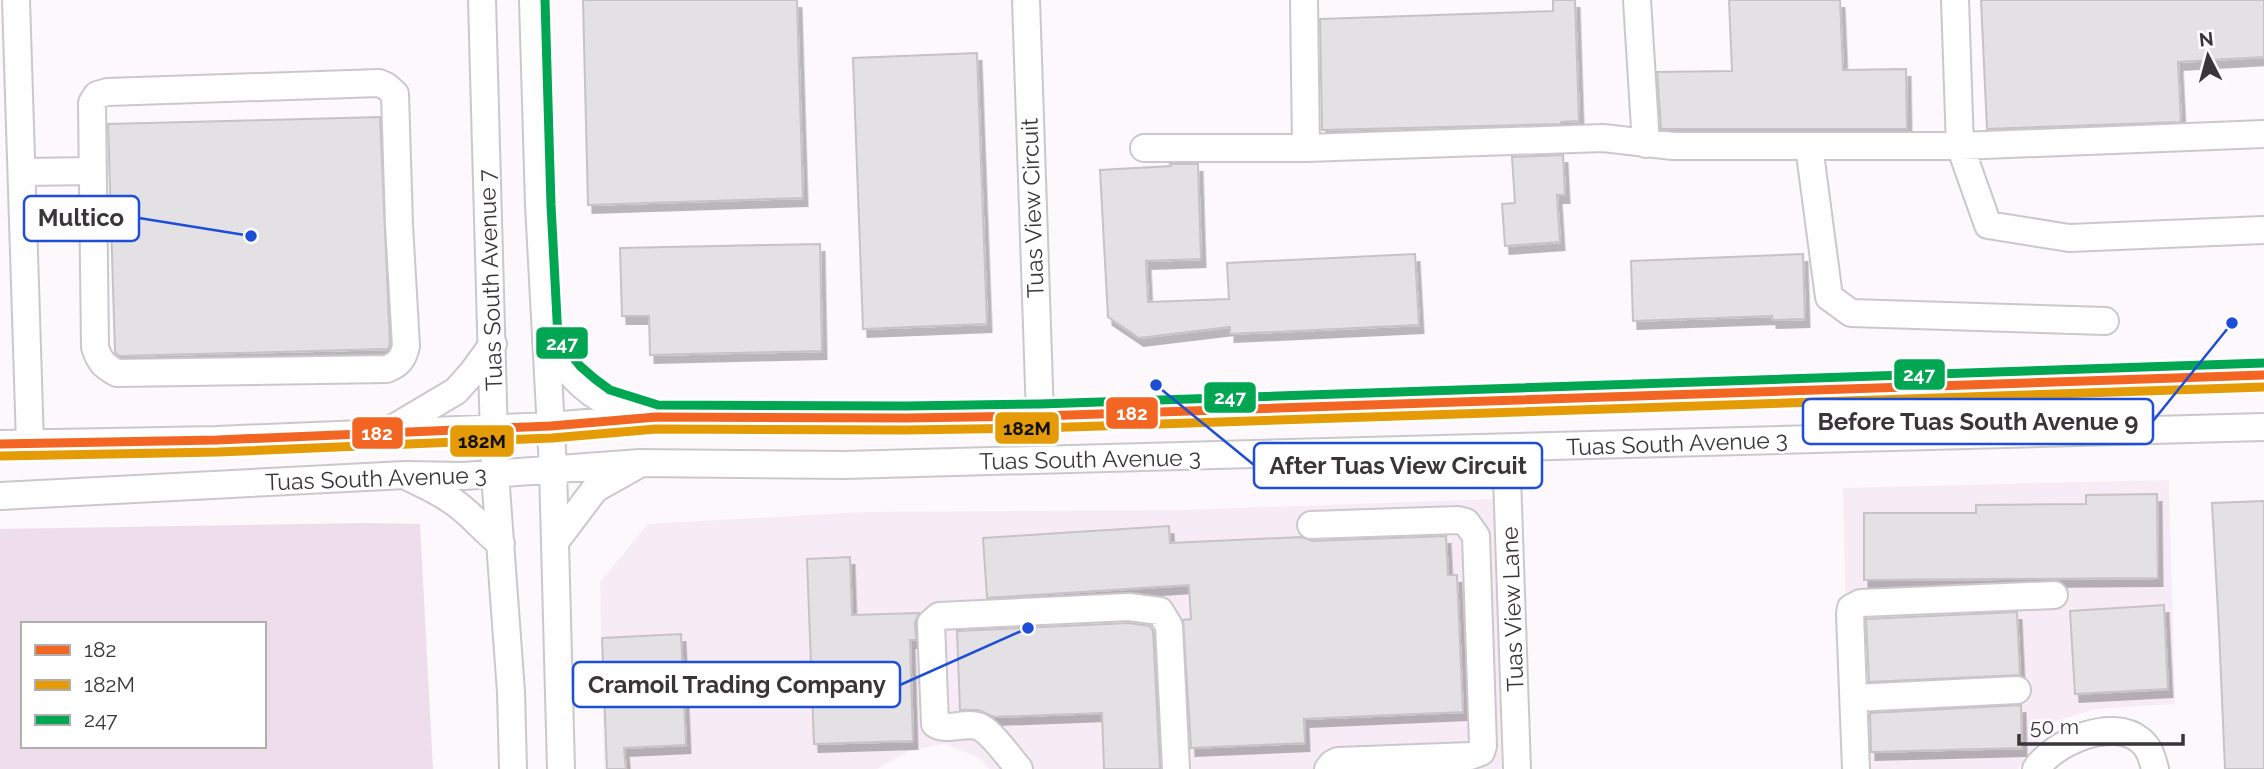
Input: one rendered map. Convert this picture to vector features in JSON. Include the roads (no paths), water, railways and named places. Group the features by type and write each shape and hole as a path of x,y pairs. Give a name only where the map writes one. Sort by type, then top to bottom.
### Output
{"street":[{"path":"16,0 30,443"},
{"name":"Tuas South Avenue 7","path":"482,0 495,474 511,692 513,769"},
{"path":"533,0 539,205 553,468 561,769"},
{"name":"Tuas View Circuit","path":"1026,0 1040,416"},
{"path":"1304,0 1306,148"},
{"path":"1637,0 1646,144"},
{"path":"1955,0 1960,146 1988,225 2069,238 2264,230"},
{"path":"379,83 386,86 395,94 406,346 403,358 387,369 117,373 104,366 95,347 93,171 92,103 97,95 107,92 379,83"},
{"path":"1144,148 1306,148 1603,138 1673,146 1960,146 2264,134"},
{"path":"1809,146 1829,297 1851,313 2105,321"},
{"path":"22,172 93,171"},
{"path":"547,343 571,374 596,395 606,401 656,417"},
{"path":"387,432 456,391 493,344"},
{"name":"Tuas South Avenue 3","path":"0,444 217,440 551,426 656,417 1040,416 2264,375"},
{"name":"Tuas South Avenue 3","path":"0,496 405,475 495,474 640,463 845,465 2264,427"},
{"name":"Tuas View Lane","path":"1506,448 1517,769"},
{"path":"555,542 574,514 596,489 640,463"},
{"path":"405,475 463,509 501,544"},
{"path":"1311,525 1458,520 1466,522 1476,536 1483,746 1481,752 1470,756 1338,761 1328,769"},
{"path":"1856,769 1850,614 1852,608 1861,603 2054,596"},
{"path":"1020,769 981,728 940,727 935,724 931,623 939,616 1129,607 1160,611 1169,626 1175,769"},
{"path":"1854,698 2017,690"},
{"path":"2036,769 2042,760 2066,743 2097,732 2122,731 2139,739 2151,752 2155,769"}],"place":[{"name":"Multico","path":"251,236"},
{"name":"Before Tuas South Avenue 9","path":"2232,323"},
{"name":"After Tuas View Circuit","path":"1156,385"},
{"name":"Cramoil Trading Company","path":"1028,628"}]}
